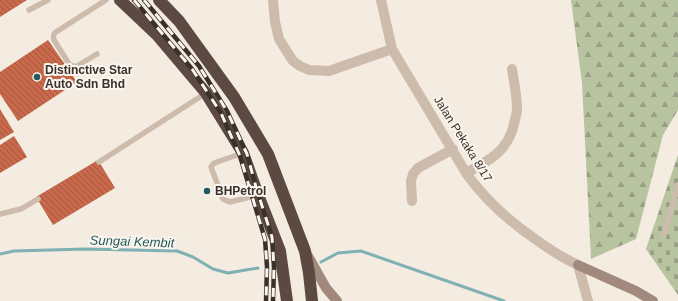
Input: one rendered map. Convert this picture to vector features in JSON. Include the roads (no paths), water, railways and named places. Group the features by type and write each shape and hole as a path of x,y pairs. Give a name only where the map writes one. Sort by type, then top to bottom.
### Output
{"highway":[{"path":"120,0 157,35 206,93 243,153 280,251 287,301"},
{"path":"159,0 179,21 234,98 268,154 305,251 312,301"}],"main road":[{"path":"305,251 326,288 337,301"},
{"path":"578,265 636,291 653,301"}],"street":[{"path":"273,0 275,22 279,39 294,61 300,66 309,70 329,71 392,49"},
{"name":"Jalan Pekaka 8/17","path":"382,0 392,49 475,186 516,226 567,260 578,265"},
{"path":"466,173 487,162 507,143 513,129 517,111 512,69"},
{"path":"412,201 413,174 418,168 453,149"},
{"path":"578,265 586,300"}],"lane":[{"path":"29,10 48,0"},
{"path":"97,54 77,66 71,66 53,37 56,32 106,0"},
{"path":"99,162 206,93"},
{"path":"243,153 217,162 211,167 223,199 230,202 258,195"},
{"path":"664,235 678,185"},
{"path":"0,214 21,209 38,199"}],"waterway":[{"name":"Sungai Kembit","path":"0,254 14,251 85,249 177,251 193,257 213,269 228,273 258,268"},
{"name":"Sungai Kembit","path":"321,262 338,253 361,251 504,301"}],"railway":[{"path":"134,0 192,69 221,113 240,156 265,239 267,267 266,301"},
{"path":"144,0 199,66 227,111 247,154 272,237 274,267 273,301"}],"place":[{"name":"Distinctive Star Auto Sdn Bhd","path":"37,77"},
{"name":"BHPetrol","path":"207,191"}]}
